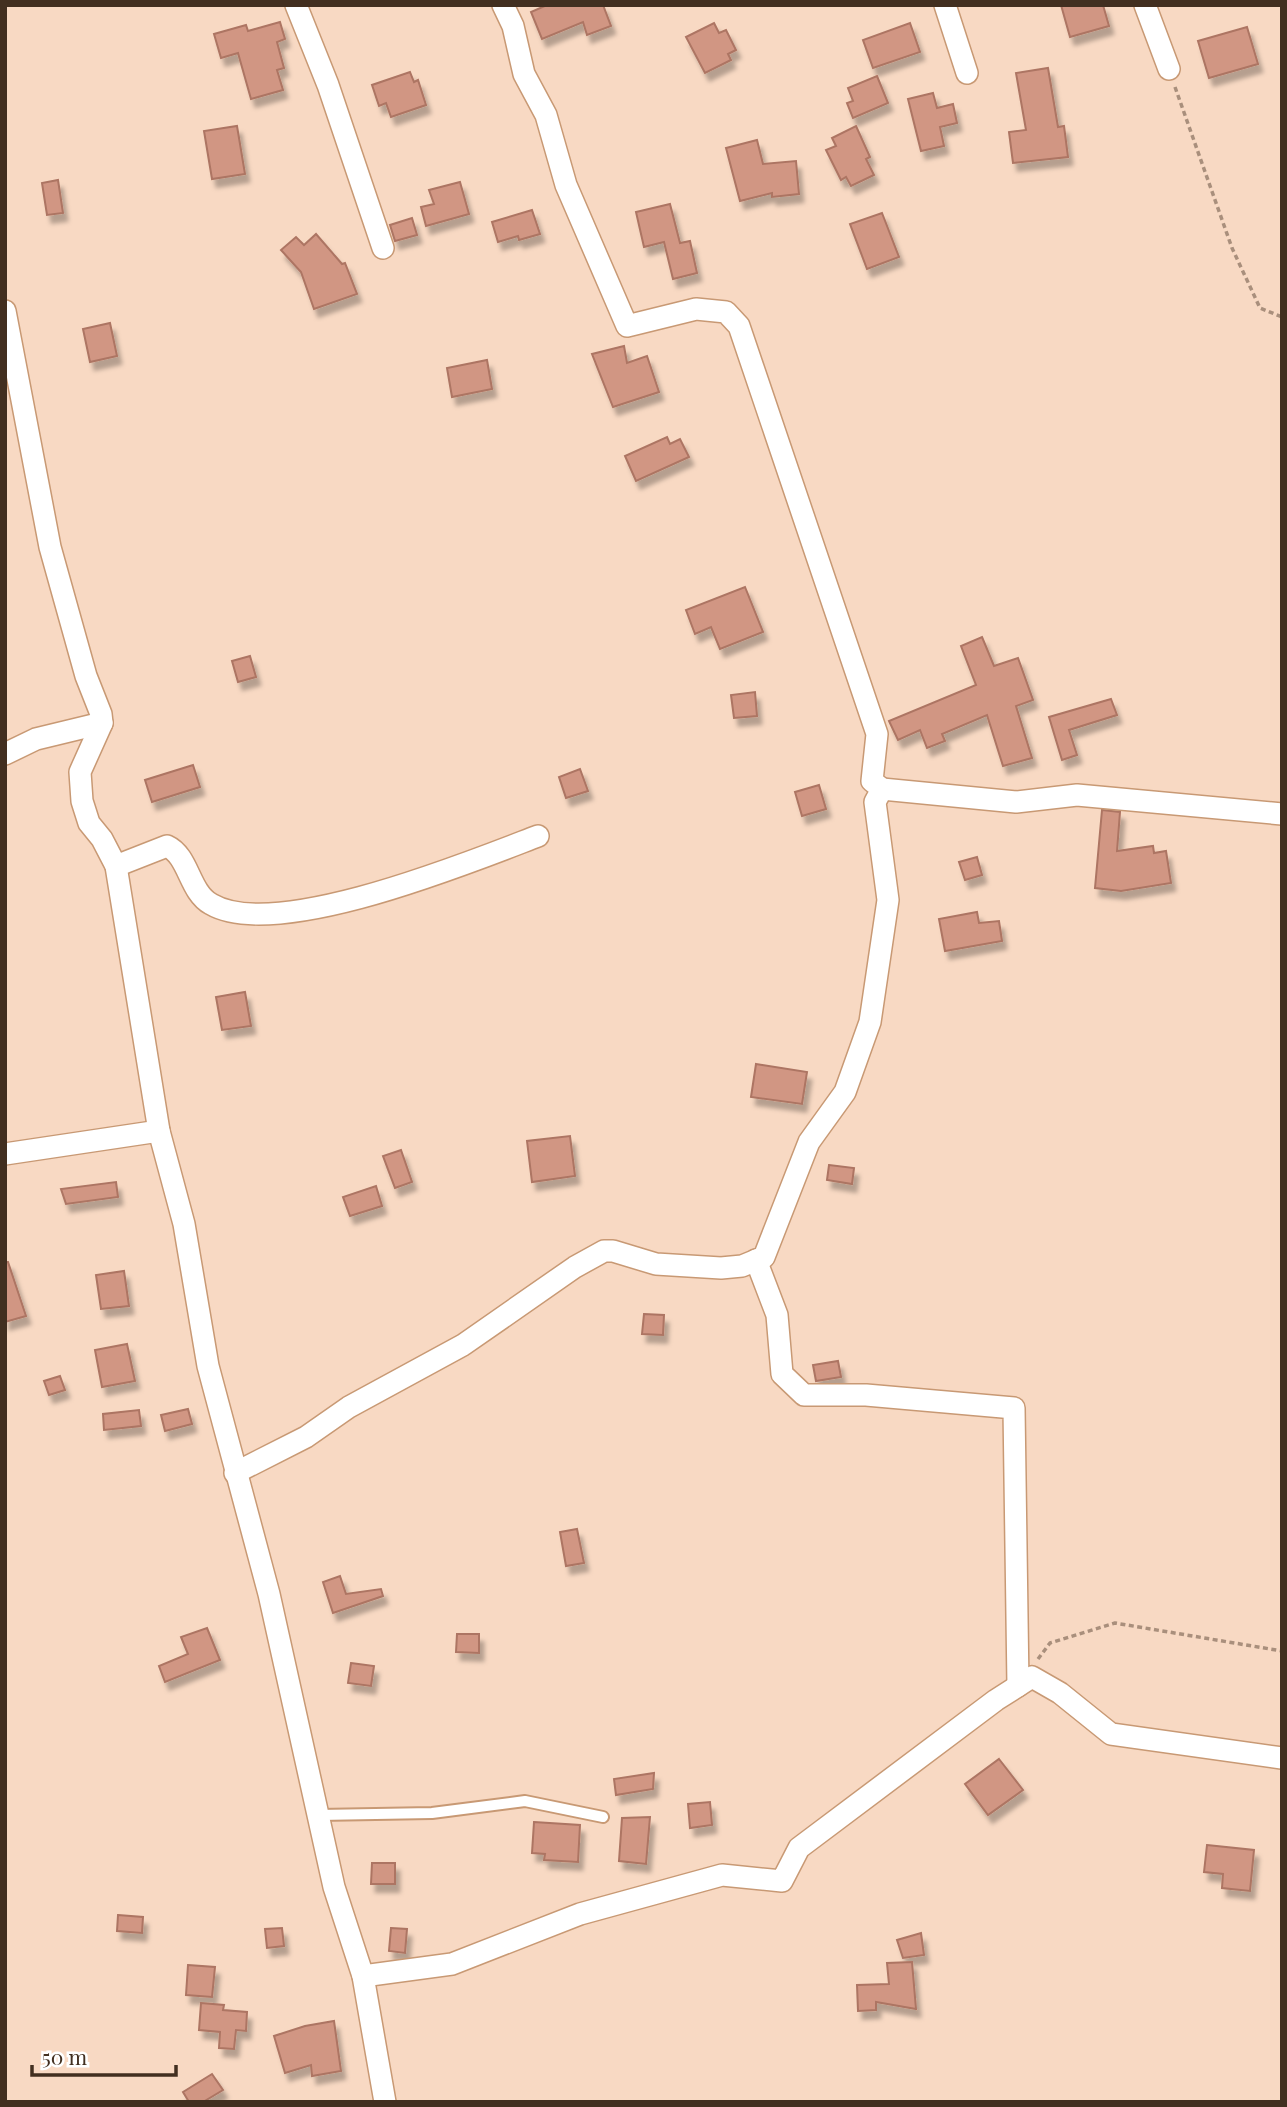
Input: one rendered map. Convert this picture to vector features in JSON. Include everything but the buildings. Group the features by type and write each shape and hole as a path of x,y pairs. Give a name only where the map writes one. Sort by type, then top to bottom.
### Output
{"street":[{"path":"296,5 328,85 383,248"},
{"path":"503,5 513,26 524,74 546,116 566,185 627,326 645,324 696,309 726,312 738,326 877,734 872,781 882,789 1016,802 1077,795 1282,814"},
{"path":"945,5 967,73"},
{"path":"1145,5 1169,69"},
{"path":"5,311 50,547 86,676 102,714 102,723 80,772 82,801 89,823 102,839 116,866 159,1131 184,1224 208,1366 269,1594 334,1887 363,1976 385,2102"},
{"path":"5,754 36,739 102,723"},
{"path":"235,1474 306,1437 349,1407 463,1345 575,1267 604,1251 613,1251 656,1264 708,1267 742,1266 764,1257 809,1142 845,1091 870,1022 880,969 888,900 875,802 882,789"},
{"path":"116,866 164,846 170,847 209,904 222,909 267,915 368,895 538,836"},
{"path":"5,1154 159,1131"},
{"path":"756,1260 777,1315 782,1374 804,1395 866,1395 1014,1408 1018,1686"},
{"path":"363,1976 452,1964 580,1914 722,1875 782,1881 799,1848 1032,1677 1060,1693 1111,1734 1282,1758"}],"lane":[{"path":"319,1815 432,1813 525,1801 603,1817"}],"path":[{"path":"1169,69 1232,248 1260,308 1282,317"},
{"path":"1018,1686 1050,1643 1115,1623 1282,1651"}]}
